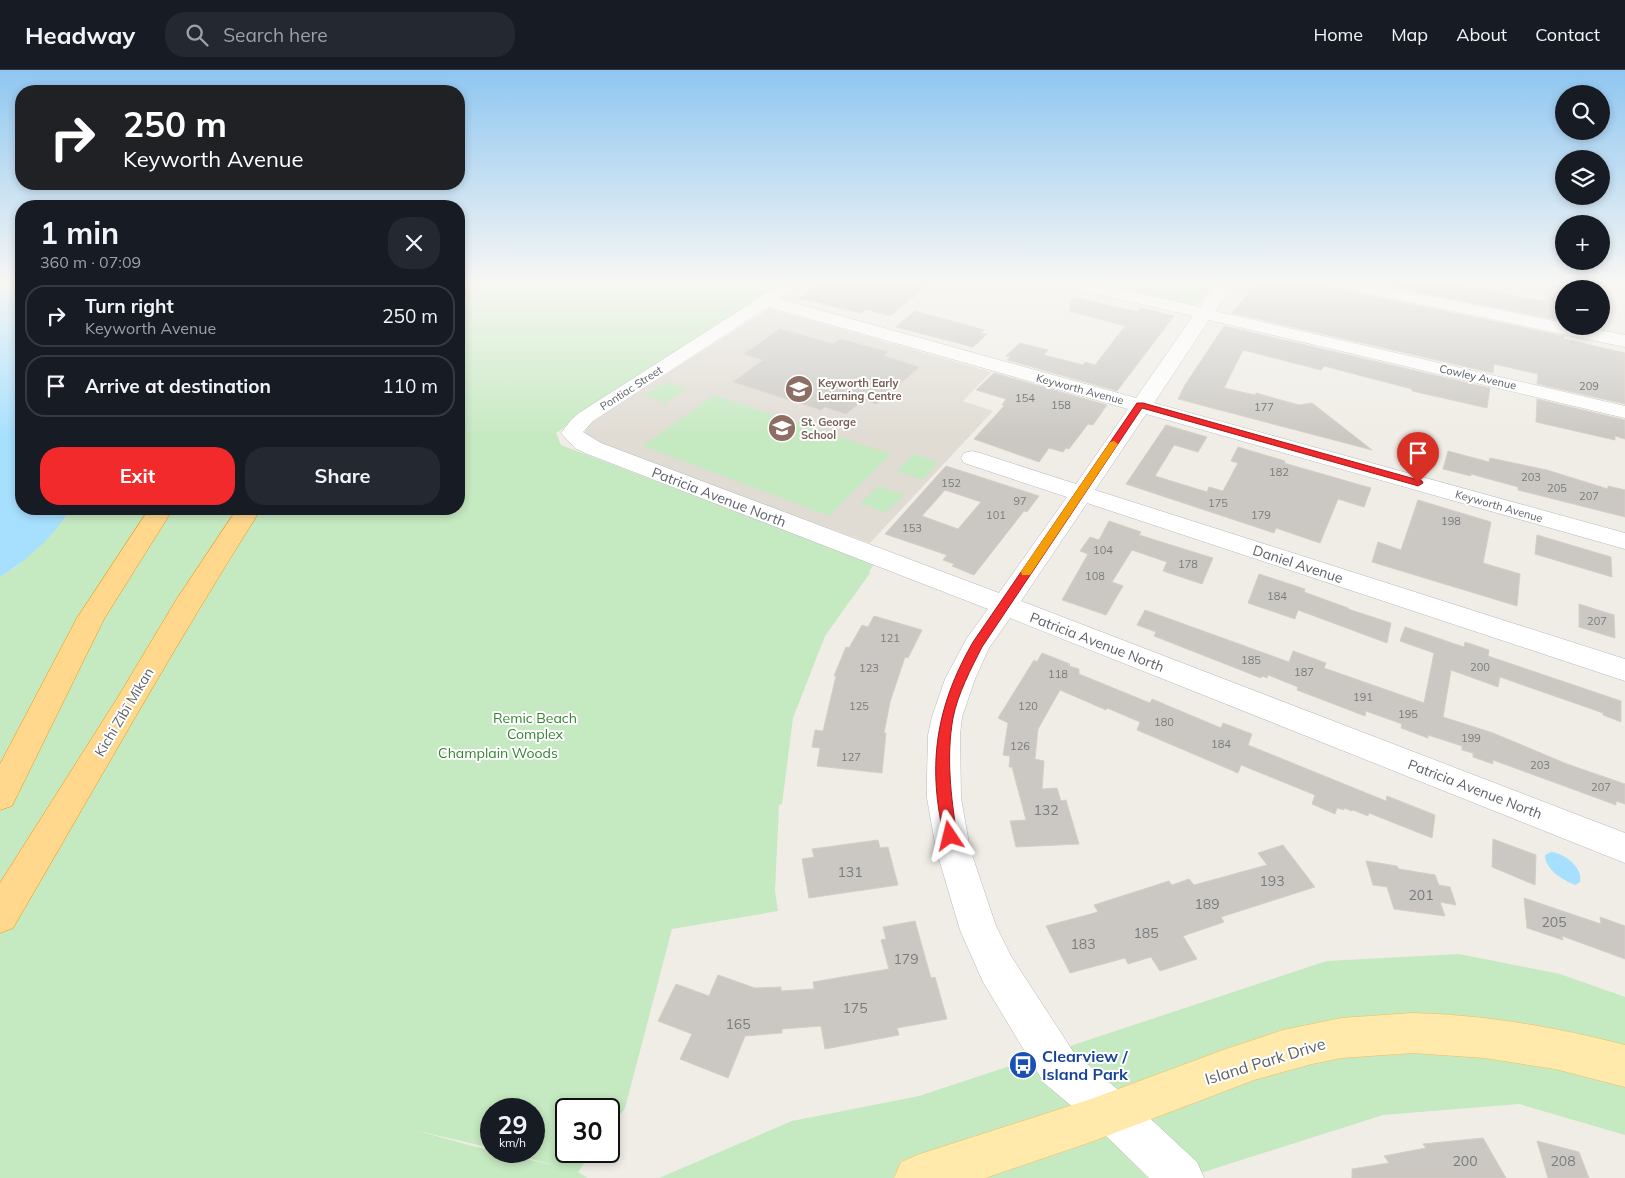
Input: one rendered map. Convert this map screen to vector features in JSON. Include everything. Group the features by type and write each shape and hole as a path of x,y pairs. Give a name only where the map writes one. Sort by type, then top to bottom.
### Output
{"highway":[{"path":"0,796 91,618 157,515"},
{"name":"Kichi Zībī Mīkan","path":"3,912 129,705 186,606 245,515"}],"main road":[{"name":"Island Park Drive","path":"917,1178 1113,1113 1267,1057 1314,1043 1362,1036 1410,1033 1473,1036 1551,1048 1625,1066"}],"street":[{"name":"Pontiac Street","path":"572,434 578,424 586,417 716,334"},
{"name":"Keyworth Avenue","path":"884,334 1625,541"},
{"path":"1181,1178 1113,1113 1059,1068 1011,992 982,937 968,901 953,849 942,776 947,717 968,661 1004,605 1190,334"},
{"name":"Cowley Avenue","path":"1292,334 1625,412"},
{"path":"1590,334 1625,341"},
{"name":"Patricia Avenue North","path":"572,434 593,448 1004,605 1625,848"},
{"name":"Daniel Avenue","path":"972,458 1625,670"}],"shaded area":[{"name":"St. George School","path":"730,334 856,334 991,372 963,401 993,411 870,543 605,448 584,433 590,423"}],"green space":[{"name":"Champlain Woods","path":"465,334 705,334 556,433 561,445 874,564 870,573 825,636 793,718 782,804 779,805 775,891 778,911 672,929 625,1108 620,1115 620,1098 555,1098 555,1163 584,1163 578,1172 588,1178 0,1178 0,577 16,567 68,515 465,515"},
{"path":"666,382 687,389 665,403 644,395"},
{"path":"714,395 891,454 829,516 643,446"},
{"path":"914,454 938,463 922,480 897,471"},
{"path":"879,486 904,495 885,513 860,503"},
{"path":"1459,954 1560,974 1625,997 1625,1135 1519,1104 1383,1115 1185,1178 659,1178 792,1121 919,1096 1327,961"}],"water":[{"path":"0,334 15,334 15,515 67,515 38,548 0,577"},
{"path":"1551,852 1567,858 1576,866 1579,871 1580,882 1575,885 1551,870 1545,855"}],"building":[{"path":"773,334 797,334 834,344 841,339 888,352 884,356 919,367 877,404 863,400 846,414 825,407 821,410 733,382 763,360 744,354"},
{"path":"922,334 987,334 973,347"},
{"path":"1119,334 1161,334 1117,391 1007,360 1010,357 1006,356 1020,343 1048,350 1044,355 1083,365 1085,362 1095,365"},
{"path":"1219,334 1257,334 1490,388 1487,408 1412,391 1412,389 1324,366 1321,370 1243,350 1224,388 1255,395 1256,393 1299,405 1312,403 1372,450 1178,399 1185,385"},
{"path":"1322,334 1553,334 1564,336 1564,339 1625,353 1625,404 1537,384 1538,374 1494,364 1493,373"},
{"path":"994,373 1107,405 1093,425 1088,424 1069,449 1066,448 1063,452 1049,448 1039,462 974,439 1004,406 1002,405 1006,399 976,390"},
{"path":"1537,399 1625,420 1625,439 1615,436 1615,440 1536,422"},
{"path":"1166,425 1207,437 1198,452 1174,445 1155,476 1207,492 1209,487 1223,491 1238,463 1231,461 1238,447 1285,461 1284,463 1371,488 1364,507 1338,499 1320,543 1276,528 1274,533 1126,484"},
{"path":"1448,451 1489,462 1490,458 1547,470 1608,489 1608,486 1625,490 1625,517 1518,490 1518,487 1471,474 1471,476 1443,469"},
{"path":"946,466 1039,496 1027,512 1024,511 974,575 943,560 947,555 885,534","holes":["945,490 981,502 958,529 922,516"]},
{"path":"1418,500 1491,522 1483,563 1520,574 1517,606 1372,562 1378,542 1401,550"},
{"path":"1109,521 1141,532 1139,535 1213,558 1202,584 1163,571 1167,562 1132,550 1112,582 1123,586 1106,615 1062,600 1088,554 1080,551 1090,537 1099,540"},
{"path":"1537,535 1611,557 1612,577 1535,554"},
{"path":"1259,574 1305,589 1304,592 1391,623 1387,643 1298,610 1295,619 1248,603"},
{"path":"1579,604 1614,615 1615,638 1579,627"},
{"path":"1145,610 1289,662 1293,651 1326,663 1324,668 1424,703 1434,653 1400,641 1405,627 1464,647 1465,642 1489,650 1488,656 1621,701 1621,722 1603,715 1603,713 1500,677 1498,687 1451,670 1443,717 1493,733 1567,764 1625,784 1625,804 1616,801 1616,805 1493,760 1493,764 1473,757 1473,753 1462,750 1462,746 1428,735 1428,738 1401,728 1402,724 1366,711 1365,716 1297,690 1298,687 1268,675 1267,678 1262,676 1261,678 1154,636 1156,632 1137,625"},
{"path":"874,616 922,630 908,658 905,657 890,702 884,733 886,733 882,773 817,766 820,748 812,747 815,730 823,731 836,676 834,676 846,647 849,648 862,625 868,627"},
{"path":"1042,653 1079,669 1079,674 1150,703 1152,699 1221,728 1223,723 1252,734 1248,745 1386,801 1387,796 1435,815 1432,838 1369,813 1368,816 1353,810 1337,808 1335,814 1312,804 1315,795 1241,765 1238,773 1137,730 1140,722 1060,690 1038,729 1035,759 1044,761 1042,789 1057,788 1061,801 1066,800 1079,844 1016,847 1010,821 1026,820 1012,767 1009,767 1010,756 1003,755 1008,723 998,718 1034,660 1037,662"},
{"path":"1493,839 1536,855 1535,885 1492,867"},
{"path":"878,840 880,848 888,847 898,885 809,898 802,859 814,857 812,849"},
{"path":"1283,845 1315,887 1221,917 1224,922 1183,936 1197,959 1160,971 1151,957 1128,964 1125,958 1070,973 1046,926 1098,912 1094,905 1169,881 1172,885 1189,879 1194,885 1267,865 1258,853"},
{"path":"1366,861 1435,875 1439,885 1450,887 1456,905 1440,902 1445,916 1394,909 1387,887 1373,885"},
{"path":"1524,898 1601,924 1600,917 1625,926 1625,959 1562,936 1563,940 1527,928"},
{"path":"915,921 931,978 935,977 947,1019 897,1028 899,1035 825,1049 821,1026 782,1029 782,1033 745,1036 728,1078 680,1059 692,1034 658,1021 676,984 709,996 718,975 755,988 781,987 781,991 814,989 813,982 889,969 881,940 886,939 883,927"},
{"path":"1483,1138 1506,1178 1352,1178 1352,1169 1389,1163 1384,1156 1426,1148 1423,1144"},
{"path":"1537,1141 1579,1152 1589,1178 1548,1178"}],"slow traffic":[{"path":"1026,572 1114,444"}],"place":[{"name":"Keyworth Early Learning Centre","path":"799,389"},
{"name":"St. George School","path":"782,428"},
{"name":"Clearview / Island Park","path":"1023,1065"}],"route":[{"path":"950,836 942,776 944,735 952,698 968,661 1140,405 1418,483"}],"park label":[{"name":"Remic Beach Complex","path":"535,726"}]}
